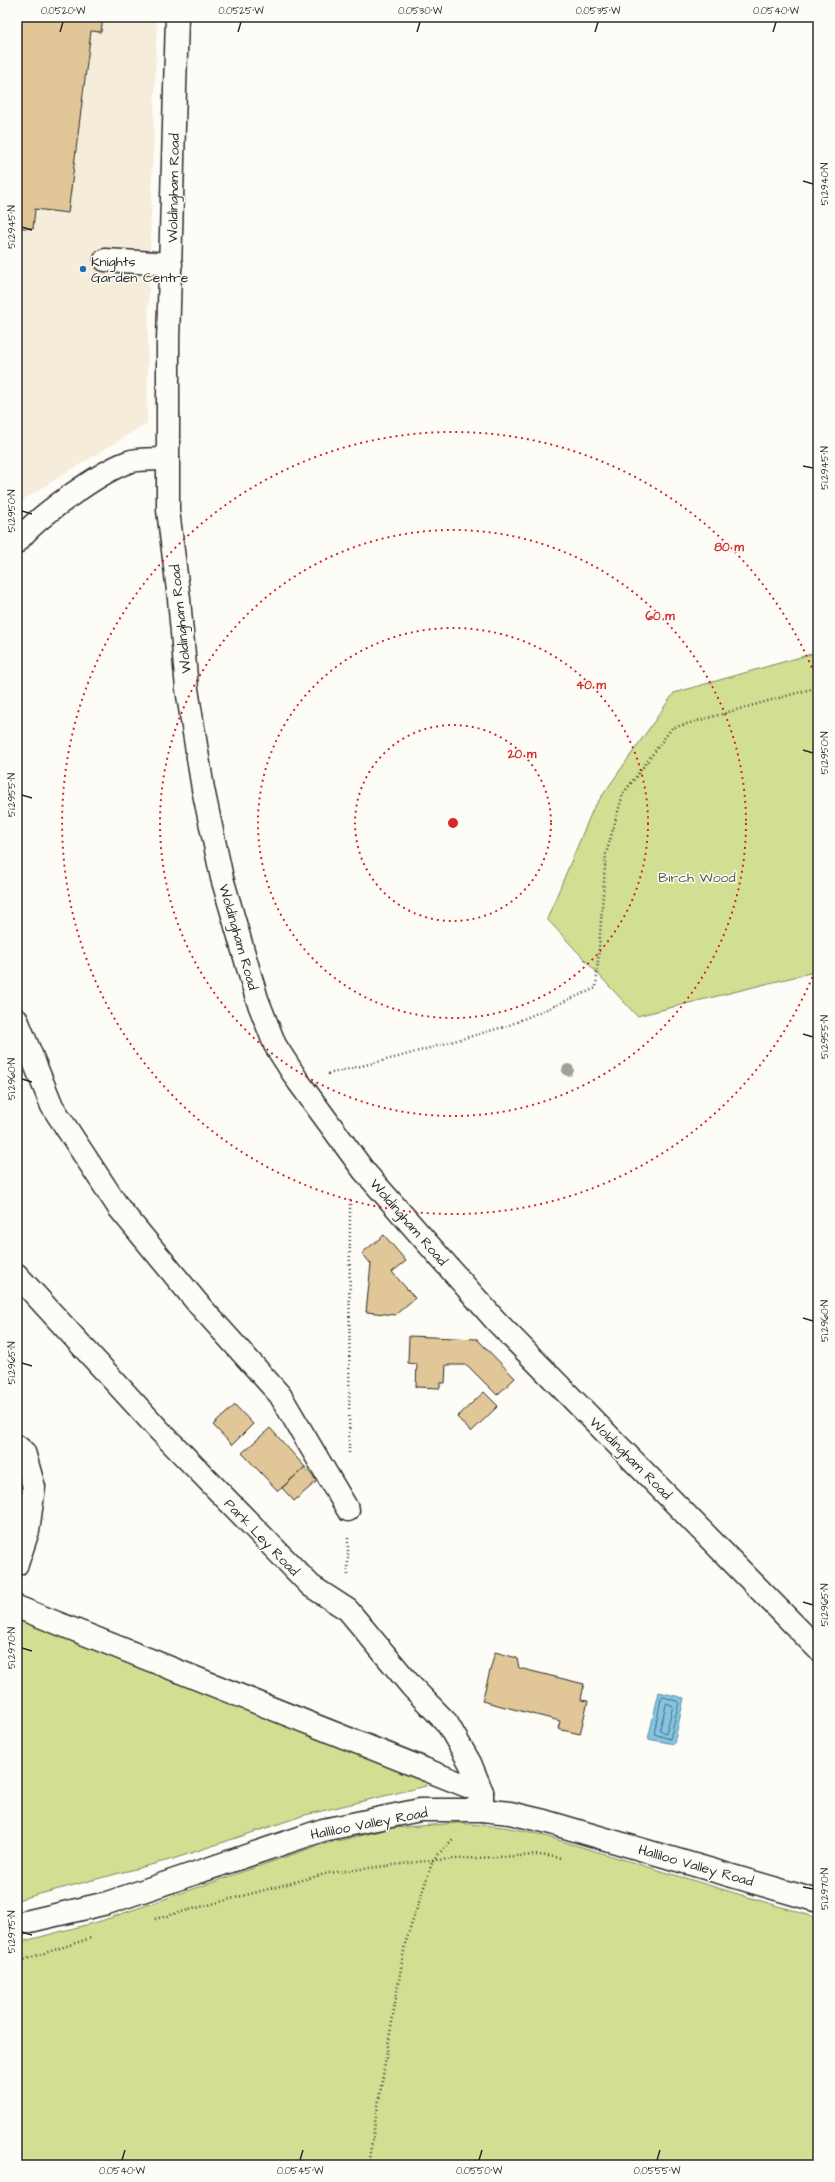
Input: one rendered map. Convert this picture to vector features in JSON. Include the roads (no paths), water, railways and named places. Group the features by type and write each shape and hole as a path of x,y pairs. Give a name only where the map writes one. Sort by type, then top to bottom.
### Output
{"street":[{"name":"Woldingham Road","path":"177,17 168,342 168,510 179,599 187,689 203,789 220,871 257,999 275,1045 298,1081 364,1171 496,1321 818,1649"},
{"path":"104,260 171,264"},
{"path":"17,542 25,532 84,486 129,462 168,459"},
{"path":"17,1020 52,1106 119,1208 200,1306 280,1395 348,1510"},
{"name":"Park Ley Road","path":"17,1275 159,1430 311,1586 348,1610 412,1687 447,1723 470,1763 482,1801"},
{"path":"17,1446 24,1452 34,1487 28,1531 17,1564"},
{"path":"17,1607 482,1801"},
{"name":"Halliloo Valley Road","path":"17,1924 106,1902 323,1830 420,1810 482,1801 510,1813 544,1821 818,1901"}],"water":[{"path":"659,1692 684,1698 674,1744 648,1739"}],"place":[{"name":"Knights Garden Centre","path":"83,269"}],"park label":[{"name":"Birch Wood","path":"697,877"}]}
